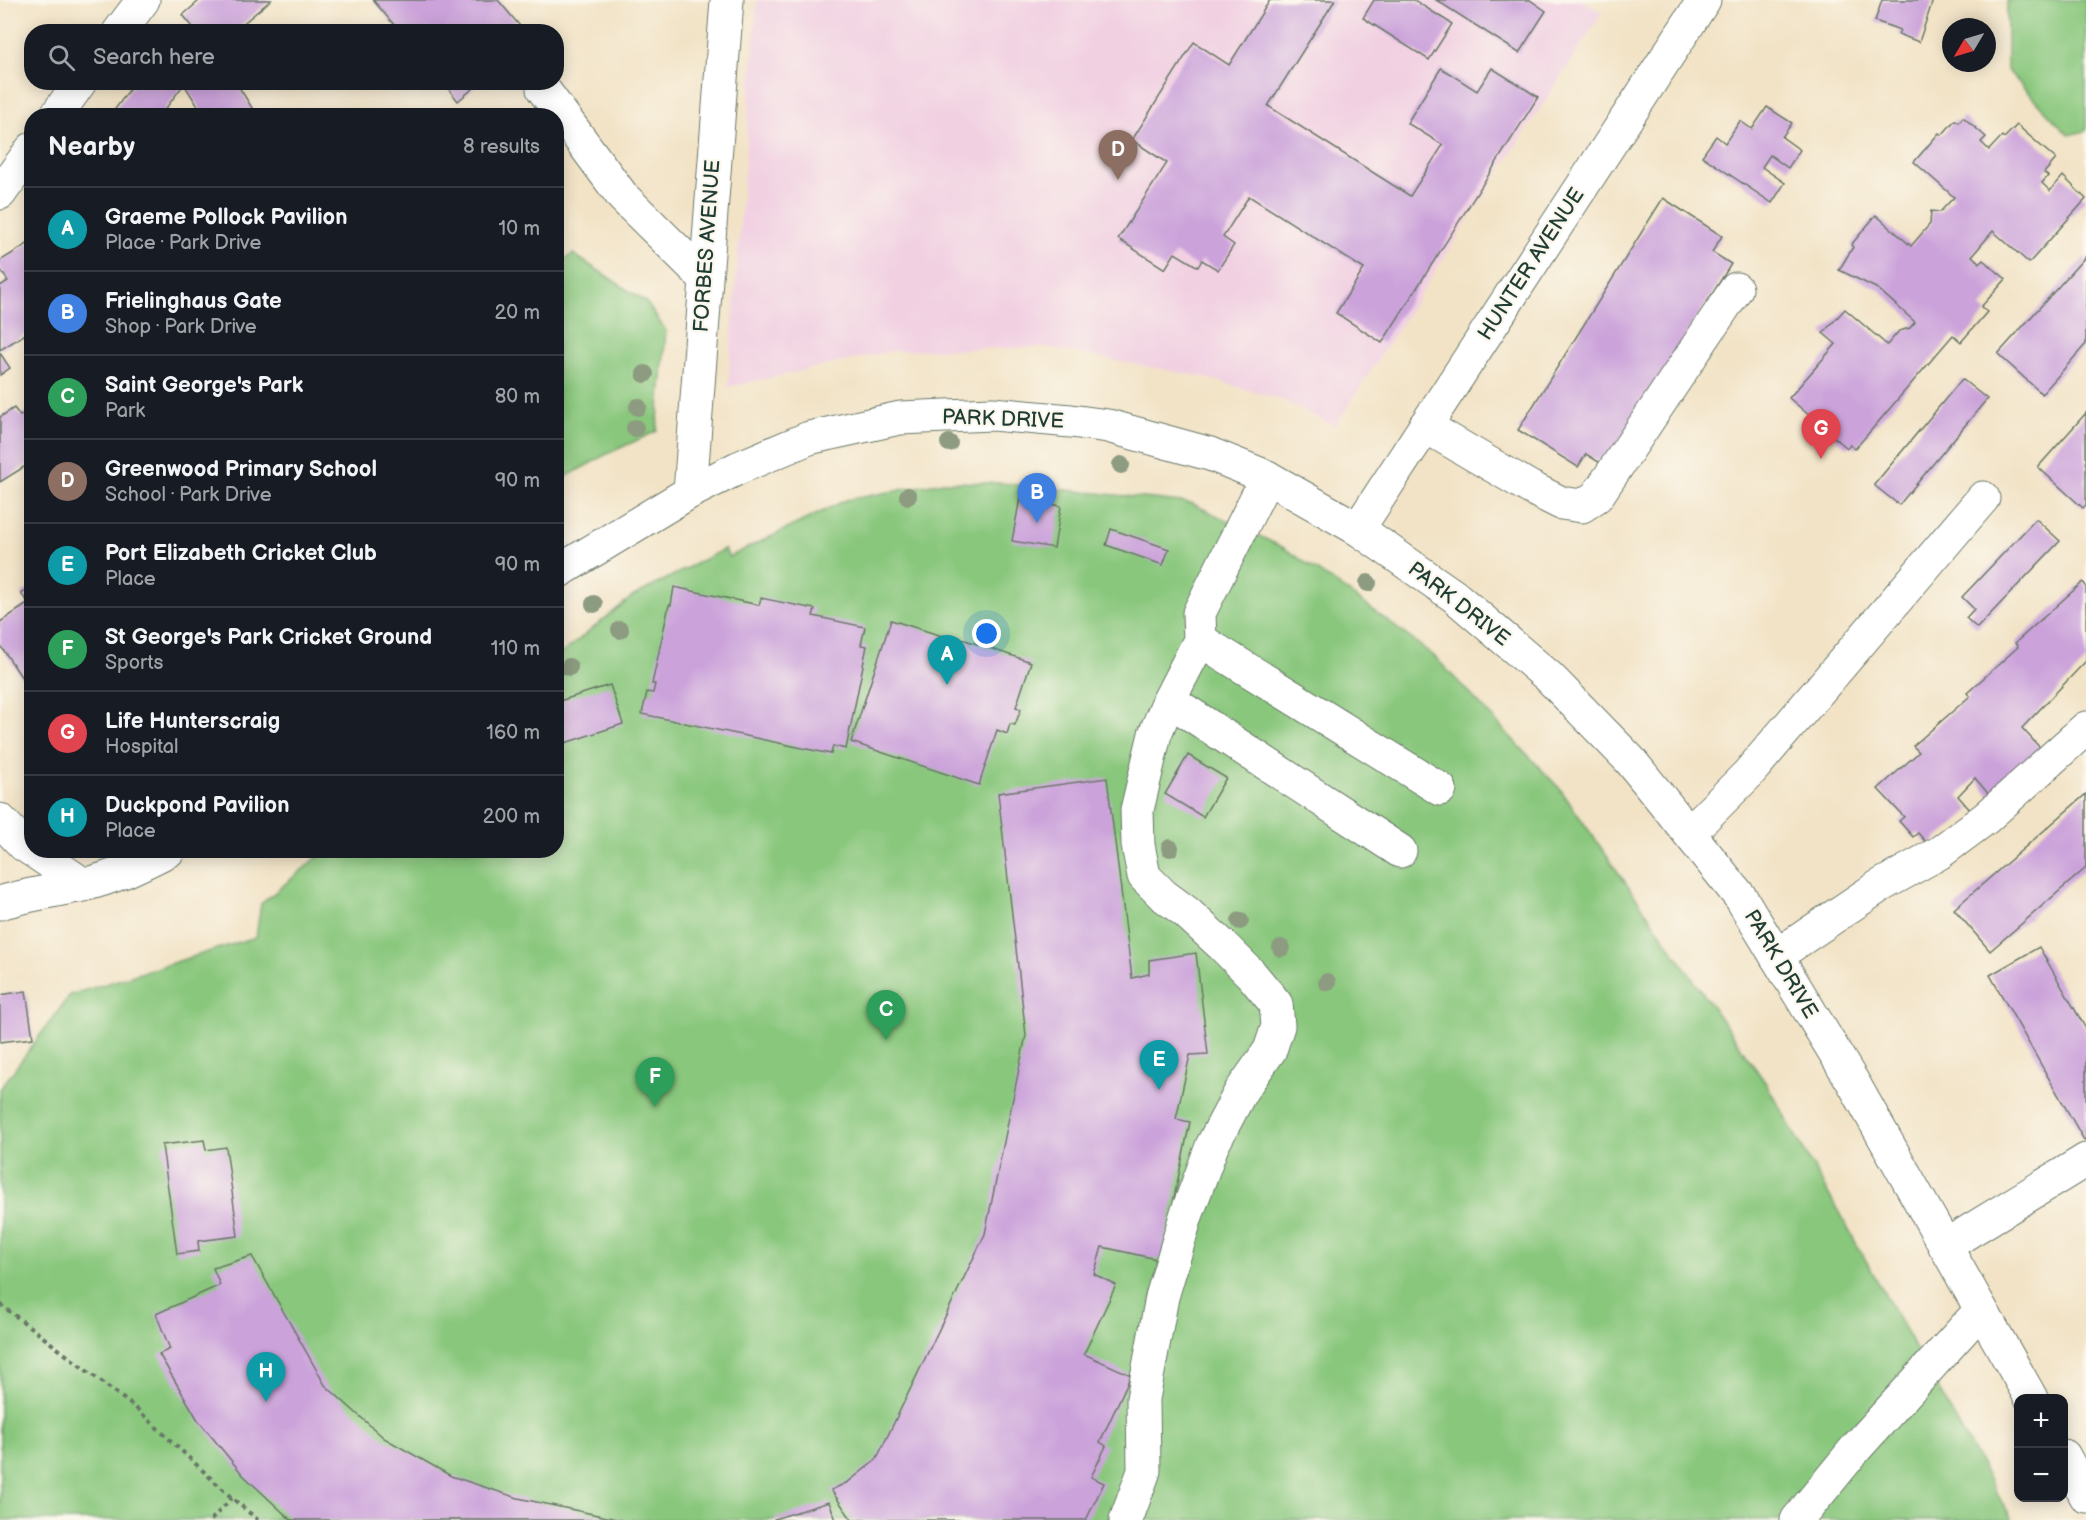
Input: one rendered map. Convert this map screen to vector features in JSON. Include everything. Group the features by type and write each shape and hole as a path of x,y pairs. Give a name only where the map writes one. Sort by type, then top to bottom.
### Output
{"street":[{"path":"125,24 143,0"},
{"name":"FORBES AVENUE","path":"690,492 727,0"},
{"name":"HUNTER AVENUE","path":"1358,529 1704,0"},
{"path":"62,108 74,90"},
{"path":"544,90 557,108"},
{"path":"564,117 623,197 705,278"},
{"path":"1425,426 1531,488 1561,503 1582,506 1597,496 1736,289"},
{"name":"PARK DRIVE","path":"564,568 690,492 738,468 809,438 900,418 992,414 1108,426 1210,454 1267,477 1358,529 1454,596 1549,677 1630,760 1741,898 1854,1084 2029,1394"},
{"path":"1126,1520 1144,1471 1143,1399 1162,1297 1186,1216 1212,1146 1241,1091 1270,1050 1278,1026 1276,1004 1251,974 1193,918 1163,896 1144,876 1138,845 1137,810 1155,734 1169,700 1200,640 1199,613 1267,477"},
{"path":"1689,833 1748,774 1983,498"},
{"path":"1200,640 1440,789"},
{"path":"1169,700 1400,851"},
{"path":"1776,956 1878,887 1939,853 1977,825 2086,728"},
{"path":"0,820 24,845"},
{"path":"44,858 84,885"},
{"path":"6,897 84,885 153,858"},
{"path":"1945,1246 2086,1160"},
{"path":"1797,1520 1856,1448 1981,1310"},
{"path":"2068,1463 2086,1496"}],"path":[{"path":"0,1304 138,1410 231,1498 258,1520"},
{"path":"211,1520 231,1498"}],"shaded area":[{"path":"757,0 1582,0 1602,13 1335,426 1282,400 1204,377 1044,347 892,351 728,387"}],"green space":[{"path":"2007,0 2086,0 2086,131 2068,135 2007,70"},
{"path":"573,254 646,302 666,331 657,431 605,455 564,478 564,260"},
{"path":"943,482 1001,483 1191,503 1284,548 1361,601 1434,656 1560,789 1767,1085 2012,1520 0,1520 0,1089 70,995 256,937 261,904 317,858 564,858 564,651 632,597 724,549 729,557 846,500"}],"building":[{"path":"200,0 271,0 242,24 190,24 183,15"},
{"path":"373,0 498,0 518,24 393,24"},
{"path":"1270,0 1335,0 1268,106 1410,196 1443,145 1407,123 1441,68 1477,91 1492,68 1538,97 1382,343 1336,313 1364,269 1249,196 1223,237 1234,245 1218,270 1202,260 1198,267 1175,253 1165,269 1118,239 1167,163 1132,140 1194,42 1229,65"},
{"path":"1374,0 1414,0 1452,24 1429,60 1363,18"},
{"path":"1436,0 1530,0 1546,11 1519,53"},
{"path":"1882,0 1933,0 1919,42 1898,34 1900,30 1875,21"},
{"path":"129,90 180,90 166,108 116,108"},
{"path":"188,90 241,90 252,108 199,108"},
{"path":"449,90 471,90 458,101"},
{"path":"1767,107 1792,123 1782,137 1800,150 1788,168 1770,155 1762,167 1785,183 1772,203 1702,156 1716,136 1725,143 1740,121 1752,129"},
{"path":"1963,117 1986,137 1981,142 1989,150 2017,125 2056,159 2044,173 2048,176 2042,183 2050,191 2063,176 2086,199 2029,263 1993,231 1972,256 1980,263 1983,260 2006,279 1981,307 1987,312 1961,342 1953,335 1855,449 1850,445 1847,448 1789,398 1836,344 1823,333 1845,309 1887,345 1899,331 1910,328 1915,322 1878,289 1839,270 1853,247 1851,245 1876,215 1911,246 1930,224 1931,211 1940,212 1954,197 1914,162 1939,133 1942,135 1955,120 1959,122"},
{"path":"1663,198 1722,236 1712,252 1731,264 1605,466 1586,454 1578,467 1518,430"},
{"path":"24,246 24,335 0,350 0,286 8,281 0,269 0,261"},
{"path":"2086,256 2086,344 2042,394 1998,354"},
{"path":"0,353 10,368 0,375"},
{"path":"1962,379 1987,399 1899,505 1874,485"},
{"path":"14,408 20,416 24,414 24,467 0,482 0,417"},
{"path":"2086,413 2086,505 2083,508 2038,467"},
{"path":"1020,498 1061,506 1054,548 1012,541"},
{"path":"2036,519 2060,541 1977,628 1966,618 1974,609 1962,597"},
{"path":"1111,529 1169,549 1163,565 1106,545"},
{"path":"2083,582 2086,586 2086,661 2022,728 2043,751 1991,797 1975,778 1958,796 1970,810 1929,846 1918,833 1913,837 1899,821 1904,817 1878,789 1919,752 1913,746 1970,696 1967,693 2018,647 2015,643"},
{"path":"674,587 759,605 761,598 815,609 813,616 865,627 861,645 867,646 846,749 833,746 831,754 642,714 647,692 653,693 655,684 652,684"},
{"path":"24,606 24,681 0,645 0,622"},
{"path":"891,620 955,640 956,637 1031,662 1016,707 1021,709 1015,725 1010,724 1007,734 997,730 979,785 851,742"},
{"path":"610,685 623,724 564,743 564,699"},
{"path":"1188,755 1226,778 1203,817 1165,794"},
{"path":"1107,778 1132,978 1149,974 1149,960 1196,953 1208,1054 1190,1055 1176,1119 1190,1122 1161,1260 1102,1247 1094,1274 1116,1285 1084,1354 1131,1375 1100,1442 1106,1446 1091,1477 1104,1483 1086,1520 852,1520 831,1490 848,1482 876,1460 985,1234 1026,1035 998,793"},
{"path":"2086,794 2086,868 1990,951 1954,909"},
{"path":"2039,947 2086,1029 2086,1139 2084,1140 1990,975"},
{"path":"26,991 33,1038 0,1042 0,995"},
{"path":"204,1140 206,1150 226,1147 238,1236 198,1241 199,1251 177,1254 162,1145"},
{"path":"252,1256 325,1385 384,1438 451,1476 518,1498 621,1520 291,1520 243,1475 198,1420 159,1354 170,1349 156,1314 220,1285 213,1268"},
{"path":"829,1502 836,1520 774,1519"}],"place":[{"name":"Greenwood Primary School","path":"1118,180"},
{"name":"Life Hunterscraig","path":"1821,459"},
{"name":"Frielinghaus Gate","path":"1037,523"},
{"name":"Graeme Pollock Pavilion","path":"947,685"},
{"name":"Saint George's Park","path":"886,1040"},
{"name":"Port Elizabeth Cricket Club","path":"1159,1090"},
{"name":"St George's Park Cricket Ground","path":"655,1107"},
{"name":"Duckpond Pavilion","path":"266,1402"}]}
